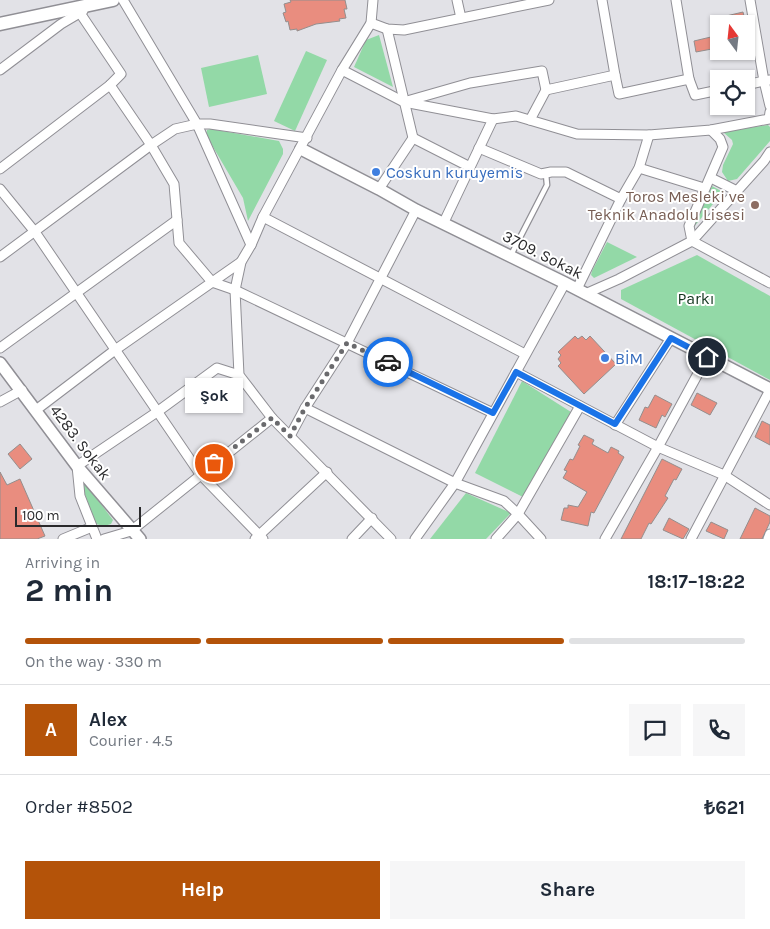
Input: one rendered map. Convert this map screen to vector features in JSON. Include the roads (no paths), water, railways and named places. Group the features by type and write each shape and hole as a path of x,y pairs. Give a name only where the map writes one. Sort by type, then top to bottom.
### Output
{"main road":[{"path":"0,24 113,0"}],"street":[{"path":"123,0 197,124 252,244"},
{"path":"373,0 371,23 342,70 301,150 263,217 252,244 241,262 235,290 239,374 272,418 391,539"},
{"path":"457,0 461,18"},
{"path":"371,23 387,28 404,30 530,2 549,0"},
{"path":"602,0 620,94 689,79"},
{"path":"676,0 689,79 695,95 710,92"},
{"path":"750,0 767,80 770,106"},
{"path":"0,70 61,24 97,3"},
{"path":"0,169 110,85 121,74 80,13"},
{"path":"379,189 413,138 387,28"},
{"path":"342,70 404,102 493,119 516,116 577,134 649,135 711,130 770,117"},
{"path":"404,102 470,83 542,71 546,90 530,120"},
{"path":"546,90 615,75"},
{"path":"110,85 151,145 174,184 179,242 212,282 235,290 493,413"},
{"path":"444,222 493,119"},
{"path":"0,258 175,129 197,124 210,124 306,138"},
{"path":"692,241 689,226 723,147 720,139 711,130"},
{"path":"581,292 621,199 639,168 649,135"},
{"path":"413,138 470,167"},
{"path":"479,148 542,174 566,172 621,199"},
{"name":"3709. Sokak","path":"301,150 379,189 416,210 444,222 565,283 770,390"},
{"path":"581,292 619,279 692,241 770,152"},
{"path":"639,168 704,188"},
{"path":"711,178 737,191"},
{"path":"0,189 34,232 200,474 259,538 327,472"},
{"path":"290,436 305,408 347,343 416,210"},
{"path":"263,217 526,354"},
{"path":"0,348 177,220"},
{"path":"692,241 770,282"},
{"path":"36,410 115,350 241,262"},
{"path":"415,539 455,483 565,283"},
{"path":"615,424 671,338"},
{"path":"605,539 707,357"},
{"name":"4283. Sokak","path":"0,363 77,466 135,535"},
{"path":"97,539 80,496 77,466 157,412 217,368 239,374"},
{"path":"516,372 658,447 724,475 770,505"},
{"path":"0,402 22,390"},
{"path":"691,539 770,390"},
{"path":"496,539 518,514 580,406"},
{"path":"305,408 455,483 504,501 541,539"},
{"path":"104,539 135,535 200,474 272,418"},
{"path":"352,539 372,518"},
{"path":"63,539 92,527"},
{"path":"768,539 770,534"}],"lane":[{"path":"511,256 547,185 546,173"}],"place":[{"name":"Coskun kuruyemis","path":"376,172"},
{"name":"Toros Mesleki ve Teknik Anadolu Lisesi","path":"755,205"},
{"name":"BİM","path":"605,358"},
{"name":"Şok","path":"214,463"}],"park label":[{"name":"Parkı","path":"696,298"}]}
